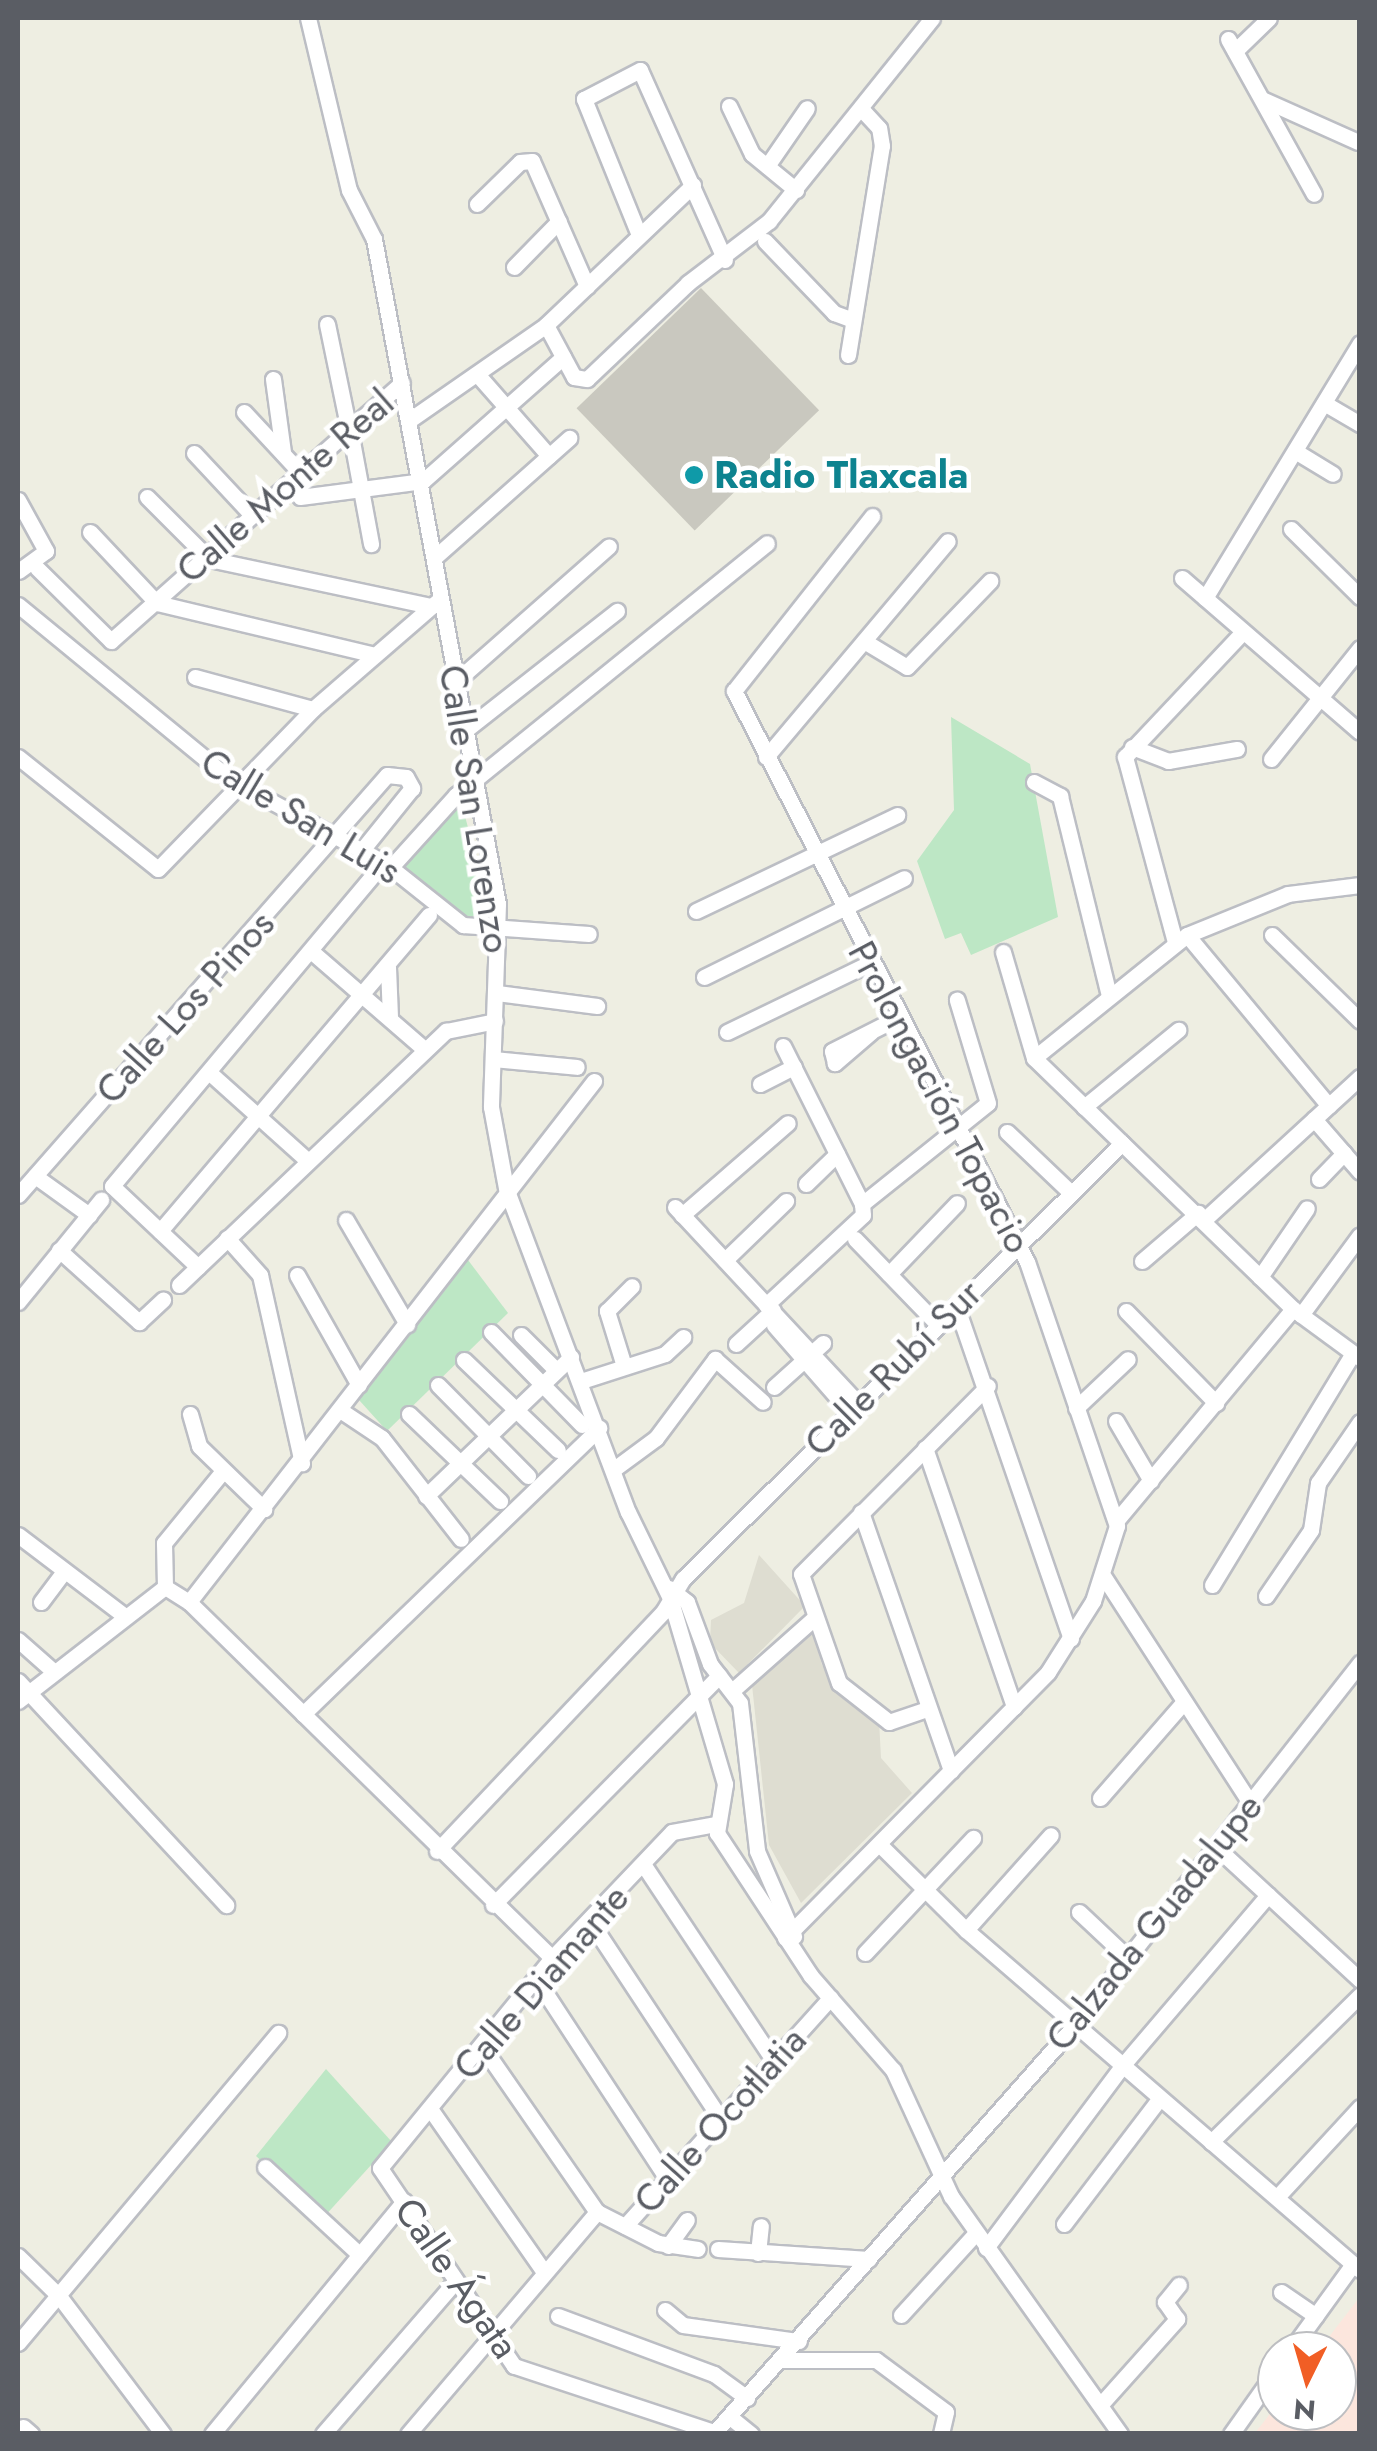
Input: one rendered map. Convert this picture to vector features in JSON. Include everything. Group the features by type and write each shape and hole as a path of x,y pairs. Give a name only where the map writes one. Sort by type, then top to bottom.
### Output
{"street":[{"name":"Calle Monte Real","path":"37,568 108,641 297,469 350,433 402,383 374,239 349,190 308,18"},
{"path":"541,329 580,382 693,279 725,260 796,190 932,18"},
{"path":"1269,18 1232,45 1314,194"},
{"path":"640,236 584,96 643,70 725,260"},
{"path":"1262,100 1358,142"},
{"path":"728,106 750,152 796,190"},
{"path":"767,166 807,108"},
{"path":"848,355 882,140 862,110"},
{"path":"477,204 528,160 587,286"},
{"path":"411,418 541,329 693,185"},
{"path":"514,266 559,221"},
{"path":"765,242 834,313 854,320"},
{"path":"328,324 371,544"},
{"path":"1205,598 1358,351"},
{"path":"300,496 362,493 422,481 563,357"},
{"path":"476,374 549,456"},
{"path":"274,379 282,452"},
{"name":"Calle San Lorenzo","path":"402,383 434,558 436,602 455,682 500,924 491,1117 508,1198 614,1469 670,1592"},
{"path":"1324,403 1360,424"},
{"path":"244,412 297,469"},
{"path":"434,558 568,438"},
{"path":"1295,451 1333,474"},
{"path":"194,453 250,513"},
{"path":"146,497 203,556 436,602"},
{"path":"18,500 46,551 18,570"},
{"name":"Prolongación Topacio","path":"872,516 734,688 953,1129 1016,1244 1116,1520"},
{"path":"1291,528 1360,597"},
{"path":"90,532 154,601 370,654"},
{"path":"766,757 948,542"},
{"path":"391,867 472,784 767,544"},
{"path":"455,682 608,546"},
{"path":"1182,578 1360,732"},
{"path":"864,641 907,667 990,581"},
{"path":"18,757 158,869 313,708 370,654 436,602"},
{"name":"Calle San Luis","path":"18,606 237,784 391,867 463,925 500,924 589,934"},
{"path":"463,732 617,610"},
{"path":"1243,632 1132,747 1126,777 1181,939 1329,1106"},
{"path":"1271,760 1316,695 1360,648"},
{"path":"195,676 313,708"},
{"path":"1132,747 1168,761 1237,748"},
{"name":"Calle Los Pinos","path":"18,1195 387,774 406,778 412,788 362,850"},
{"path":"1034,782 1060,796 1109,996"},
{"path":"696,911 898,816"},
{"path":"198,1267 112,1186 211,1074 374,875"},
{"path":"704,977 904,878"},
{"path":"1034,1058 1181,939 1288,894 1360,884"},
{"path":"160,1231 429,915"},
{"path":"1272,934 1360,1021"},
{"path":"311,951 424,1049"},
{"path":"1003,952 1034,1058 1202,1216 1297,1312 1356,1356 1212,1585"},
{"path":"727,1032 870,963"},
{"path":"388,967 390,1017"},
{"path":"497,993 596,1006"},
{"path":"862,1204 989,1099 957,1000"},
{"path":"871,1032 897,1018"},
{"path":"179,1285 424,1049 453,1027 495,1021"},
{"path":"1084,1107 1178,1030"},
{"path":"736,1344 864,1214 782,1046"},
{"path":"493,1059 577,1067"},
{"path":"760,1084 794,1067"},
{"path":"211,1074 307,1160"},
{"path":"1142,1261 1202,1216 1360,1077"},
{"path":"190,1602 508,1198 594,1080"},
{"path":"1314,1120 1360,1172"},
{"path":"788,1123 678,1211 812,1352 854,1407"},
{"path":"1007,1132 1070,1192"},
{"name":"Calle Rubí Sur","path":"438,1851 670,1592 1016,1244 1122,1143"},
{"path":"1319,1179 1344,1152"},
{"path":"806,1184 837,1154"},
{"path":"35,1176 88,1216"},
{"path":"18,1302 101,1200"},
{"path":"725,1260 786,1201"},
{"path":"889,1274 957,1204"},
{"path":"1260,1277 1307,1208"},
{"path":"346,1220 407,1324"},
{"path":"791,1940 1014,1707 1071,1639 1104,1576 1116,1520 1360,1235"},
{"path":"228,1238 260,1275 302,1463"},
{"path":"855,1239 937,1324"},
{"path":"60,1250 139,1322 164,1300"},
{"path":"297,1275 359,1385"},
{"path":"624,1366 607,1311 632,1286"},
{"path":"956,1305 988,1386 1071,1639"},
{"path":"1126,1311 1216,1403"},
{"path":"491,1332 582,1425"},
{"path":"521,1335 556,1370"},
{"path":"581,1382 670,1352 683,1337"},
{"path":"774,1386 812,1352"},
{"path":"426,1496 456,1463 571,1357"},
{"path":"614,1469 656,1438 714,1359 763,1402"},
{"path":"464,1360 558,1450"},
{"path":"1076,1408 1128,1360"},
{"path":"438,1385 528,1476"},
{"path":"927,1708 883,1719 834,1676 802,1570 988,1386"},
{"path":"340,1410 382,1438 461,1538"},
{"path":"190,1414 200,1446 264,1509"},
{"path":"409,1414 500,1501"},
{"path":"1116,1421 1151,1480"},
{"path":"1266,1596 1311,1530 1318,1482 1360,1422"},
{"path":"304,1714 600,1428"},
{"path":"924,1448 1014,1707"},
{"path":"164,1587 164,1543 223,1471"},
{"path":"861,1512 951,1771"},
{"path":"18,1535 122,1614"},
{"path":"41,1602 64,1571"},
{"path":"1104,1576 1250,1803"},
{"path":"164,1587 190,1602 438,1851 552,1958"},
{"path":"164,1587 21,1691 226,1904"},
{"path":"670,1592 719,1676 733,1690 757,1851 791,1940"},
{"path":"670,1592 725,1784 716,1824 830,1998 893,2070 975,2234 1102,2403 1120,2434"},
{"path":"733,1690 814,1618"},
{"path":"18,1640 53,1671"},
{"name":"Calzada Guadalupe","path":"714,2433 944,2178 1075,2025 1360,1663"},
{"path":"494,1905 719,1676"},
{"path":"1100,1798 1183,1703"},
{"path":"725,1784 748,1780"},
{"name":"Calle Diamante","path":"380,2168 484,2049 552,1958 678,1828 716,1824"},
{"path":"966,1930 1051,1835"},
{"path":"865,1953 973,1838"},
{"path":"880,1845 966,1930 1356,2267 1305,2331"},
{"path":"1216,1847 1360,1980"},
{"path":"643,1864 774,2061"},
{"path":"986,2248 1122,2066 1268,1895"},
{"path":"1079,1912 1128,1958"},
{"path":"590,1920 721,2120"},
{"path":"536,1980 667,2179"},
{"path":"1210,2142 1360,1996"},
{"name":"Calle Ocotlatia","path":"408,2434 597,2212 625,2226 830,1998"},
{"path":"18,2343 278,2034"},
{"path":"484,2049 597,2212"},
{"path":"1064,2224 1160,2098"},
{"path":"1278,2196 1360,2108"},
{"path":"431,2110 544,2272"},
{"path":"264,2167 360,2255"},
{"name":"Calle Ágata","path":"380,2168 454,2283 519,2369 714,2433"},
{"path":"212,2434 404,2202"},
{"path":"668,2246 687,2220"},
{"path":"625,2226 668,2246 698,2249"},
{"path":"758,2253 761,2226"},
{"path":"901,2316 975,2234"},
{"path":"718,2249 869,2259"},
{"path":"18,2256 59,2296 163,2434"},
{"path":"323,2434 454,2283"},
{"path":"1102,2403 1177,2319 1165,2302 1179,2285"},
{"path":"1281,2292 1316,2316"},
{"path":"665,2310 683,2325 800,2340"},
{"path":"558,2316 714,2374 747,2398"},
{"path":"782,2360 876,2360 946,2412 942,2434"},
{"path":"1231,2434 1257,2398"},
{"path":"730,2418 752,2434"}],"shaded area":[{"path":"759,1555 805,1606 739,1673 710,1643 711,1620 744,1603"},
{"path":"813,1630 822,1665 879,1720 881,1758 912,1793 801,1903 769,1845 752,1685"},
{"path":"1359,2298 1359,2433 1255,2433 1357,2431 1357,2331 1333,2331"}],"green space":[{"path":"951,717 1030,764 1058,917 971,955 961,933 945,939 917,861 954,810"},
{"path":"460,797 490,912 464,918 402,865"},
{"path":"468,1260 508,1313 387,1431 359,1400"},
{"path":"326,2069 392,2142 323,2218 256,2156"}],"building":[{"name":"Radio Tlaxcala","path":"701,288 819,410 695,530 577,408"}],"place":[{"name":"Radio Tlaxcala","path":"694,475"}]}
